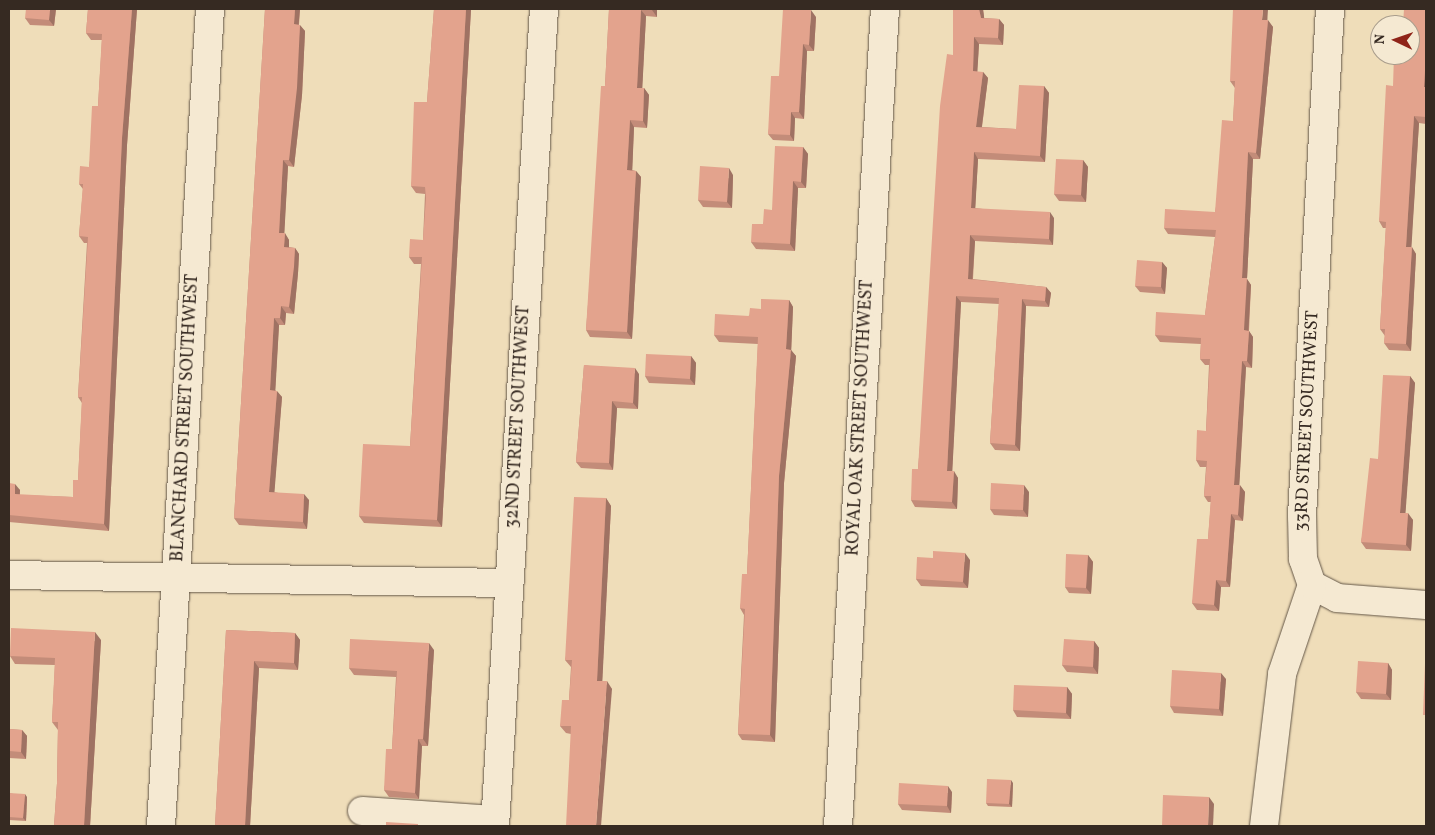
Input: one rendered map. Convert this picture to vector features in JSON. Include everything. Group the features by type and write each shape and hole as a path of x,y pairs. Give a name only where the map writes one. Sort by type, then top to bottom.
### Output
{"street":[{"name":"BLANCHARD STREET SOUTHWEST","path":"161,826 210,9"},
{"name":"32ND STREET SOUTHWEST","path":"495,823 544,9"},
{"name":"ROYAL OAK STREET SOUTHWEST","path":"838,826 885,9"},
{"name":"33RD STREET SOUTHWEST","path":"1312,585 1304,559 1302,516 1330,9"},
{"path":"9,575 509,583"},
{"path":"1264,826 1282,674 1312,585 1337,598 1426,604"},
{"path":"362,811 495,823"}],"building":[{"path":"26,9 50,9 49,20 25,18"},
{"path":"88,9 132,9 122,138 104,524 9,515 9,483 15,484 15,494 73,497 73,480 78,480 82,397 78,397 88,237 79,236 83,184 79,184 80,166 89,167 92,106 98,106 102,34 86,33"},
{"path":"265,9 295,9 294,24 300,25 297,88 289,160 283,160 279,233 285,233 284,247 295,248 294,267 289,307 281,306 280,318 274,318 270,390 277,391 269,492 304,494 303,522 234,518"},
{"path":"434,9 466,9 437,520 359,516 363,444 410,446 422,257 409,257 410,239 423,240 426,198 425,187 411,186 414,102 427,102"},
{"path":"609,9 652,9 641,10 637,88 644,88 643,121 630,120 627,170 636,171 627,332 586,330 601,86 605,86"},
{"path":"783,9 811,10 809,45 803,44 799,112 791,112 790,135 768,134 771,76 779,76"},
{"path":"953,9 979,9 981,18 999,19 998,38 974,37 973,71 983,72 976,127 1016,129 1019,85 1044,86 1040,156 974,152 971,208 1050,212 1049,239 970,235 968,279 1046,287 1045,301 1022,299 1015,445 990,443 999,298 956,296 947,471 954,471 952,502 911,500 912,469 918,469 940,106 947,54 953,55"},
{"path":"1233,9 1263,9 1262,20 1268,20 1256,153 1248,152 1242,278 1247,278 1244,330 1249,331 1247,361 1242,361 1234,485 1240,485 1238,515 1231,514 1226,581 1216,580 1214,605 1192,603 1197,539 1208,539 1211,496 1204,496 1207,461 1196,460 1197,430 1206,431 1210,359 1200,359 1201,338 1155,335 1156,312 1205,315 1216,230 1164,228 1165,209 1215,212 1222,120 1233,121 1235,81 1230,81"},
{"path":"1404,9 1426,9 1424,87 1426,87 1426,117 1414,116 1406,247 1412,247 1406,344 1384,343 1385,329 1380,329 1386,222 1379,221 1386,85 1393,86 1394,65 1420,65 1420,15 1404,15"},
{"path":"775,146 803,147 801,182 793,181 790,244 751,242 752,224 763,224 764,209 772,210"},
{"path":"1056,159 1083,160 1081,195 1054,194"},
{"path":"700,166 729,168 727,202 698,200"},
{"path":"1137,260 1162,262 1161,287 1135,286"},
{"path":"761,299 789,300 786,349 791,350 779,476 770,735 738,734 745,609 740,608 742,574 747,574 758,337 714,335 715,314 749,316 750,308 761,309"},
{"path":"646,354 691,356 690,379 645,376"},
{"path":"584,365 635,368 633,403 612,401 609,463 576,462"},
{"path":"1383,375 1410,376 1400,513 1408,513 1406,545 1361,542 1370,458 1378,459"},
{"path":"991,483 1024,485 1023,510 990,509"},
{"path":"574,497 606,498 597,681 607,681 596,826 566,826 571,726 560,726 562,700 569,700 572,660 565,660"},
{"path":"933,551 965,553 963,582 916,579 917,557 933,558"},
{"path":"1066,554 1088,555 1086,588 1065,587"},
{"path":"11,628 95,632 84,826 54,826 58,722 52,722 55,658 10,656"},
{"path":"226,630 295,633 294,663 254,661 245,826 215,826"},
{"path":"350,639 429,643 423,739 418,739 415,793 384,790 386,749 392,749 397,671 349,668"},
{"path":"1064,639 1094,641 1093,667 1062,665"},
{"path":"1358,661 1388,663 1386,694 1356,692"},
{"path":"1425,664 1426,715 1423,715"},
{"path":"1172,670 1221,673 1219,709 1170,706"},
{"path":"1014,685 1067,687 1066,713 1013,710"},
{"path":"9,729 22,730 21,752 9,751"},
{"path":"987,779 1011,780 1009,804 986,803"},
{"path":"899,783 948,786 947,806 898,804"},
{"path":"9,793 25,794 23,818 9,817"},
{"path":"1163,795 1209,797 1208,826 1162,826"},
{"path":"386,822 418,824 418,826 386,826"}]}
